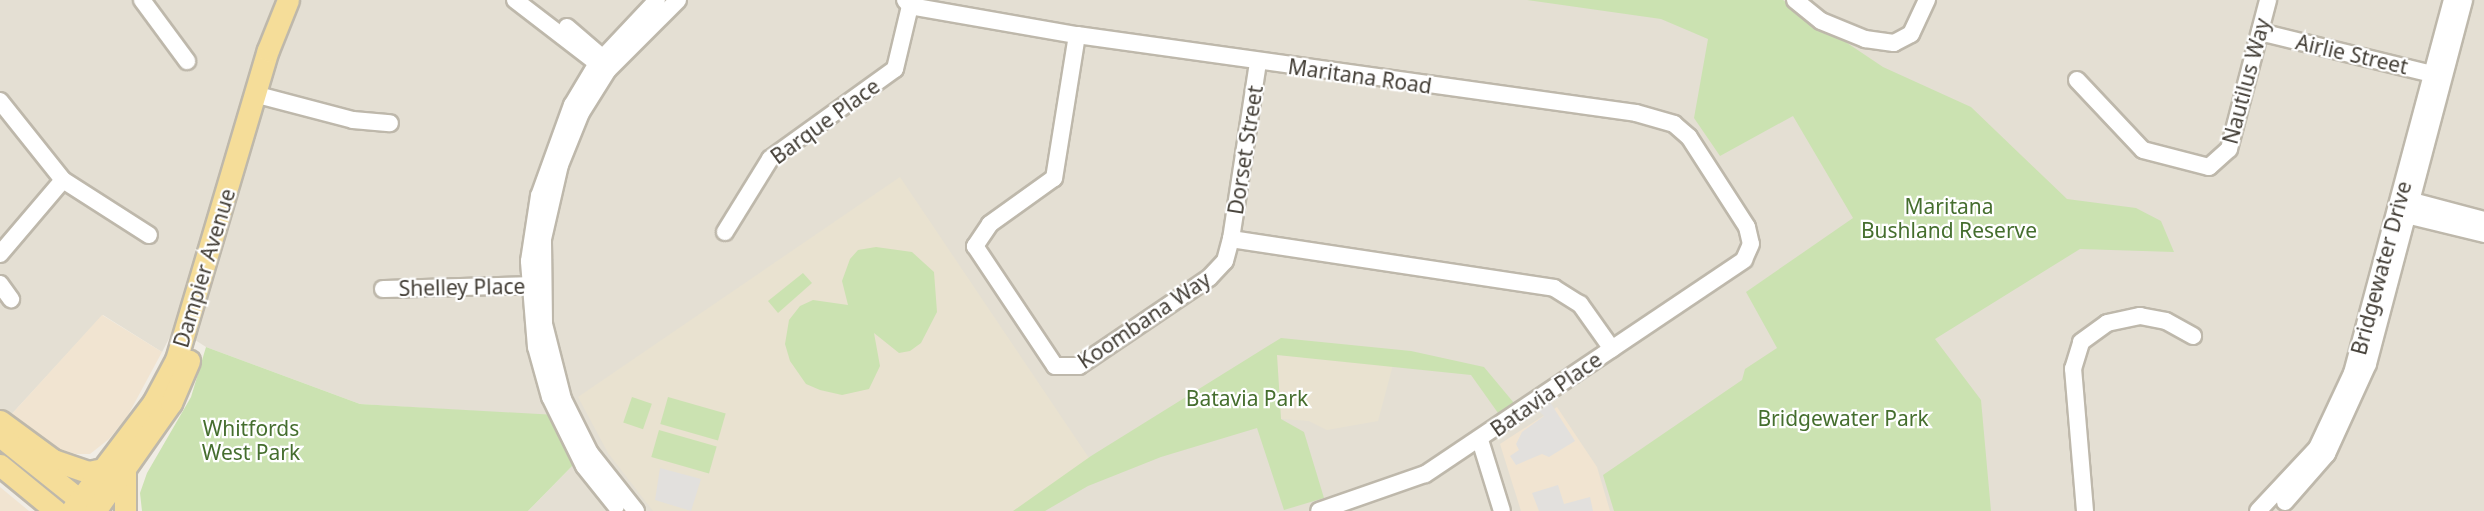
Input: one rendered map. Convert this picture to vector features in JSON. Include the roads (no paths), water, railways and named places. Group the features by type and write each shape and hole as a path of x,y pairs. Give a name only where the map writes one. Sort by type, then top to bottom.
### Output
{"main road":[{"name":"Dampier Avenue","path":"85,508 125,472 171,403 184,374 288,0"},
{"name":"Dampier Avenue","path":"85,508 98,470 132,434 176,360 260,96 302,0"},
{"path":"0,422 53,460 87,472 98,470"},
{"path":"0,436 85,508"},
{"path":"0,465 56,511"},
{"path":"125,472 125,511"},
{"path":"30,489 38,511"}],"street":[{"path":"142,0 186,61"},
{"path":"515,0 605,64"},
{"path":"534,0 605,64"},
{"path":"621,511 591,476 559,419 536,347 532,230 549,159 572,105 657,0"},
{"path":"605,64 678,0"},
{"path":"989,17 992,0"},
{"path":"1796,0 1821,21 1888,43 1911,34 1928,0"},
{"name":"Nautilus Way","path":"2077,80 2143,150 2210,168 2229,149 2268,0"},
{"name":"Bridgewater Drive","path":"2276,511 2317,468 2349,410 2368,364 2437,75 2452,0"},
{"name":"Bridgewater Drive","path":"2437,75 2464,0"},
{"name":"Maritana Road","path":"908,3 1077,35 1663,120 1689,137 1741,215 1751,244"},
{"name":"Barque Place","path":"725,232 770,159 895,69 908,3"},
{"name":"Airlie Street","path":"2260,32 2437,75"},
{"name":"Koombana Way","path":"1077,35 1054,178 990,224 975,246 1047,357 1061,368 1079,366 1216,273 1231,239"},
{"name":"Dorset Street","path":"1231,239 1258,62"},
{"path":"260,96 353,120 390,123"},
{"path":"0,101 63,180 148,235"},
{"path":"0,254 63,180"},
{"path":"2404,207 2484,220"},
{"path":"2404,207 2484,234"},
{"name":"Bridgewater Drive","path":"2258,511 2317,448 2334,416 2366,331 2404,207"},
{"path":"1231,239 1554,288 1580,304 1612,349"},
{"name":"Batavia Place","path":"1319,511 1411,482 1480,440 1744,260 1751,244"},
{"path":"0,284 11,299"},
{"path":"534,285 563,399 590,453 636,511"},
{"name":"Shelley Place","path":"383,289 534,285"},
{"path":"2085,511 2073,369 2081,342 2107,323 2140,316 2166,321 2193,336"},
{"path":"1480,440 1502,511"}],"park label":[{"name":"Maritana Bushland Reserve","path":"1949,218"},
{"name":"Batavia Park","path":"1247,398"},
{"name":"Bridgewater Park","path":"1843,418"},
{"name":"Whitfords West Park","path":"251,440"}]}
